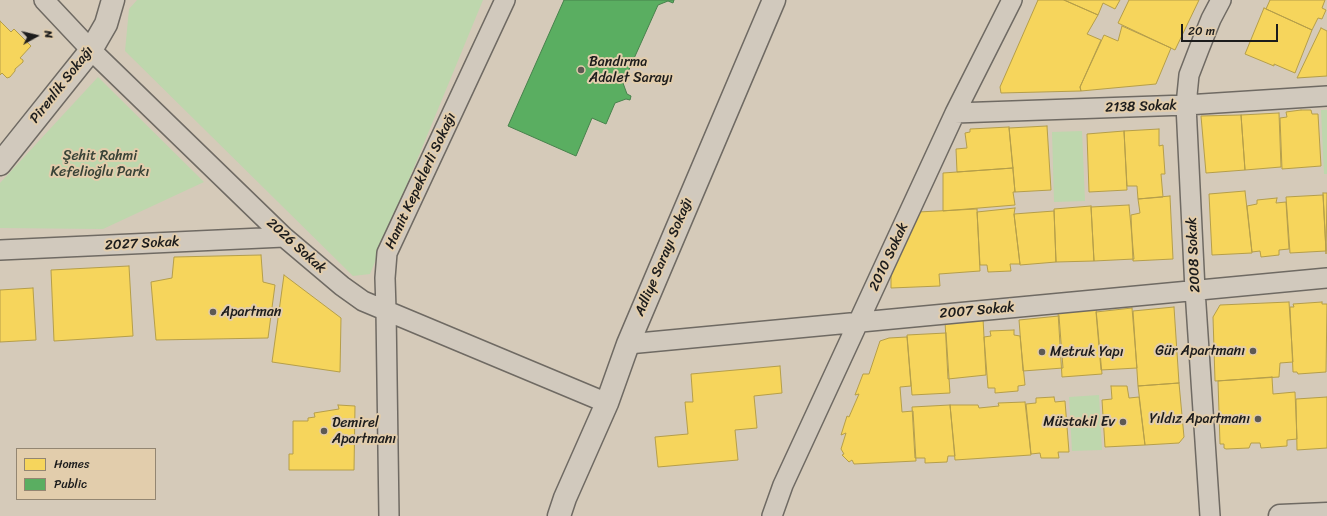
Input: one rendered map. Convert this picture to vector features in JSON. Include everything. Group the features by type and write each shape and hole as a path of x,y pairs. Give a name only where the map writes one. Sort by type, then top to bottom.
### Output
{"street":[{"name":"Pirenlik Sokağı","path":"0,164 91,50 106,24 113,0"},
{"name":"Adliye Sarayı Sokağı","path":"559,516 565,498 607,403 628,344 774,0"},
{"path":"1280,516 1327,514"}],"lane":[{"name":"2026 Sokak","path":"44,0 91,50 284,237 352,294 363,301 607,403"},
{"name":"Hamit Kepeklerli Sokağı","path":"389,516 385,278 387,252 504,0"},
{"name":"2010 Sokak","path":"772,516 783,485 955,113 1012,0"},
{"name":"2008 Sokak","path":"1210,516 1186,105 1189,75 1198,49 1221,0"},
{"name":"2138 Sokak","path":"955,113 1186,105 1327,96"},
{"name":"2027 Sokak","path":"0,250 284,237"},
{"name":"2007 Sokak","path":"628,344 1327,278"}],"green space":[{"path":"137,0 483,0 370,274 353,276 125,51 129,9"},
{"name":"Şehit Rahmi Kefelioğlu Parkı","path":"98,77 204,182 103,229 0,228 0,183"},
{"path":"1321,110 1327,110 1327,174 1324,174"},
{"path":"1082,131 1085,201 1054,202 1052,132"},
{"path":"1099,395 1102,450 1072,451 1069,397"}],"building: Homes":[{"path":"1038,0 1064,0 1098,15 1087,34 1101,40 1080,87 1081,91 1001,93 1000,87"},
{"path":"1064,0 1120,0 1115,9 1103,3 1098,15"},
{"path":"1129,0 1199,0 1175,50 1118,23"},
{"path":"1270,0 1325,0 1322,8 1326,10 1322,19 1318,18 1312,30 1266,9"},
{"path":"1264,8 1312,30 1295,73 1245,54"},
{"path":"0,21 11,32 14,29 31,46 20,58 23,62 15,69 10,77 7,78 2,73 0,75"},
{"path":"1122,26 1171,48 1156,84 1081,91 1080,87 1104,35 1118,41"},
{"path":"1321,28 1327,31 1327,76 1297,78"},
{"path":"1311,110 1312,114 1318,114 1321,166 1282,169 1280,118 1287,117 1286,112"},
{"path":"1279,113 1281,167 1245,170 1241,115"},
{"path":"1241,115 1245,170 1206,173 1201,116"},
{"path":"1047,126 1051,190 1015,192 1009,128"},
{"path":"1009,127 1013,168 957,172 956,149 967,148 965,133 970,132 970,129"},
{"path":"1159,129 1159,146 1163,145 1165,174 1161,174 1163,197 1138,199 1137,186 1127,186 1124,131"},
{"path":"1124,131 1127,190 1089,192 1087,134"},
{"path":"1013,168 1015,192 1013,192 1015,205 943,211 943,173"},
{"path":"1245,191 1252,253 1212,255 1209,194"},
{"path":"1323,193 1327,193 1326,254 1326,251"},
{"path":"1323,195 1326,251 1290,253 1286,197"},
{"path":"1170,196 1173,259 1133,261 1131,215 1140,213 1138,199"},
{"path":"1277,198 1276,203 1286,202 1289,249 1279,250 1279,255 1261,257 1260,251 1252,252 1247,206 1257,204 1257,200"},
{"path":"1129,205 1134,259 1094,261 1091,207"},
{"path":"1091,206 1094,261 1056,262 1054,209"},
{"path":"1015,208 1014,214 1020,264 1010,264 1011,271 988,272 987,265 980,265 977,212"},
{"path":"977,209 980,271 939,274 940,286 891,288 891,268 918,212"},
{"path":"1054,211 1056,262 1020,265 1014,214"},
{"name":"Apartman","path":"261,255 263,282 275,285 268,338 156,340 151,282 172,278 174,257"},
{"path":"129,266 133,336 54,341 51,270"},
{"name":"Apartman","path":"284,275 341,318 340,372 272,362"},
{"path":"33,288 36,340 0,342 0,290"},
{"name":"Gür Apartmanı","path":"1289,302 1293,362 1280,363 1279,377 1215,381 1213,317 1220,305"},
{"path":"1322,302 1322,304 1327,304 1326,372 1298,374 1297,372 1293,372 1290,307 1294,307 1293,304"},
{"path":"1174,307 1179,383 1138,386 1133,311"},
{"path":"1132,308 1137,368 1101,370 1096,312"},
{"path":"1096,309 1102,374 1062,377 1058,312"},
{"name":"Metruk Yapı","path":"1059,316 1063,368 1023,371 1019,320"},
{"path":"983,318 986,375 948,379 945,321"},
{"path":"1014,330 1014,335 1020,336 1025,385 1018,386 1018,391 995,393 995,388 988,388 984,337 991,336 990,331"},
{"path":"946,333 950,393 912,395 907,335"},
{"path":"907,337 911,386 900,387 902,412 913,411 916,461 854,464 852,460 849,462 842,455 844,454 841,449 846,433 841,435 847,416 849,417 859,394 855,395 863,374 869,374 880,341 889,338"},
{"path":"780,366 782,393 754,396 757,428 735,430 738,460 658,467 655,437 688,434 685,402 693,402 691,374"},
{"name":"Yıldız Apartmanı","path":"1272,377 1273,394 1295,392 1297,439 1287,440 1287,446 1261,448 1260,443 1251,443 1249,448 1224,448 1224,444 1220,444 1218,381"},
{"path":"1179,383 1184,437 1179,443 1145,445 1138,386"},
{"name":"Müstakil Ev","path":"1111,386 1127,386 1129,398 1139,397 1145,445 1105,447 1102,400 1112,399"},
{"path":"1054,397 1055,402 1065,401 1069,452 1058,452 1059,458 1041,458 1040,453 1031,454 1026,404 1036,403 1036,398"},
{"path":"1327,397 1327,448 1297,450 1296,399"},
{"path":"1025,402 1031,455 955,460 950,405 978,405 979,408 999,406 998,403"},
{"name":"Demirel Apartmanı","path":"338,405 355,406 354,470 289,470 289,454 293,454 293,421 308,421 308,418 315,417 314,413 339,409"},
{"path":"950,405 955,456 948,456 947,462 925,463 925,458 915,458 912,407"}],"building: Public":[{"name":"Bandırma Adalet Sarayı","path":"564,0 674,0 673,3 668,1 658,5 623,83 627,94 631,96 630,100 626,99 615,103 606,124 592,118 576,156 508,126"}],"place":[{"name":"Bandırma Adalet Sarayı","path":"581,70"},
{"name":"Apartman","path":"213,312"},
{"name":"Gür Apartmanı","path":"1253,351"},
{"name":"Metruk Yapı","path":"1042,352"},
{"name":"Yıldız Apartmanı","path":"1258,419"},
{"name":"Müstakil Ev","path":"1123,422"},
{"name":"Demirel Apartmanı","path":"324,431"}]}
